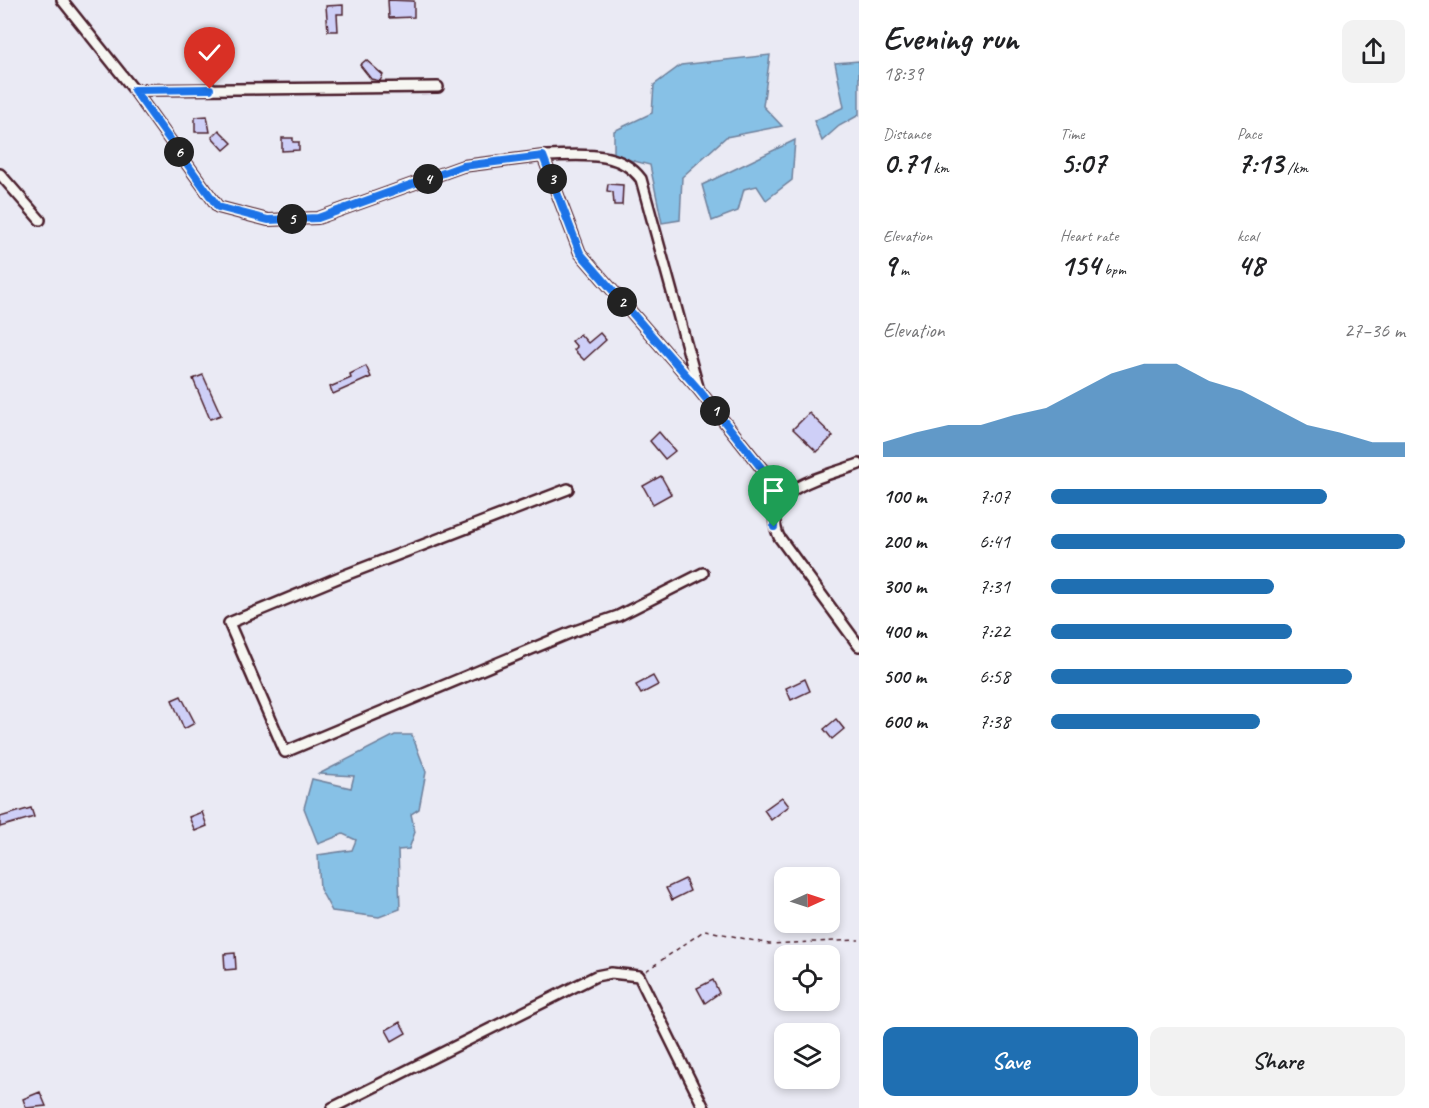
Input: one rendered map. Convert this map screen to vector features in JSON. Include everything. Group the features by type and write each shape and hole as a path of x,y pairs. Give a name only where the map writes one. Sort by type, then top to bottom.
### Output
{"street":[{"path":"62,0 134,90 218,207 268,220 318,218 463,166 543,156 611,158 628,165 641,179 699,390"},
{"path":"134,90 438,87"},
{"path":"543,156 580,253 699,390 783,495"},
{"path":"0,174 40,220"},
{"path":"859,464 789,490 783,495 773,518 779,537 859,645"},
{"path":"568,489 340,577 229,623 285,752 572,632 618,616 703,573"},
{"path":"332,1108 596,976 611,973 639,976 704,1108"}],"path":[{"path":"639,976 705,930 769,944 859,940"}],"water":[{"path":"770,55 763,106 782,126 726,137 682,177 680,220 662,223 650,165 614,156 614,131 652,113 654,85 681,65"},
{"path":"859,61 859,115 839,126 822,141 814,121 844,107 835,63"},
{"path":"795,140 792,180 766,200 757,186 744,189 738,211 712,221 702,185"},
{"path":"395,735 412,735 426,772 419,809 411,814 415,832 409,849 398,850 400,909 379,917 332,911 320,889 318,855 352,850 356,840 343,834 318,844 304,808 312,779 351,788 354,776 319,774"}],"building":[{"path":"388,0 414,1 414,17 389,18"},
{"path":"343,5 343,14 337,14 338,31 328,31 326,6"},
{"path":"366,60 383,75 380,81 371,79 360,65"},
{"path":"207,116 210,132 195,132 195,117"},
{"path":"219,130 232,143 224,150 212,137"},
{"path":"282,138 293,138 293,142 299,142 299,150 282,151"},
{"path":"608,184 623,185 622,205 614,205 613,192 607,191"},
{"path":"600,333 606,340 584,360 574,350 577,347 572,341 580,334 588,343"},
{"path":"366,366 371,377 333,394 330,387 351,378 350,374"},
{"path":"203,375 221,415 210,419 193,379"},
{"path":"809,413 833,436 817,452 793,429"},
{"path":"659,432 675,451 665,459 650,441"},
{"path":"661,476 671,494 653,504 643,486"},
{"path":"653,676 658,685 641,694 636,685"},
{"path":"805,679 810,691 791,700 786,688"},
{"path":"181,696 195,723 184,729 172,700"},
{"path":"836,719 844,729 832,739 824,729"},
{"path":"782,797 789,806 771,820 764,810"},
{"path":"31,808 34,817 0,827 0,817"},
{"path":"202,812 207,826 195,831 189,817"},
{"path":"685,879 690,891 672,900 666,888"},
{"path":"235,953 236,969 225,970 224,954"},
{"path":"713,980 719,993 705,1003 697,988"},
{"path":"400,1022 406,1033 392,1041 386,1030"},
{"path":"40,1092 46,1106 26,1108 23,1099"}],"route":[{"path":"210,89 134,90 218,207 268,220 318,218 463,166 543,156 580,253 699,390 783,495 775,509 774,527"}]}
